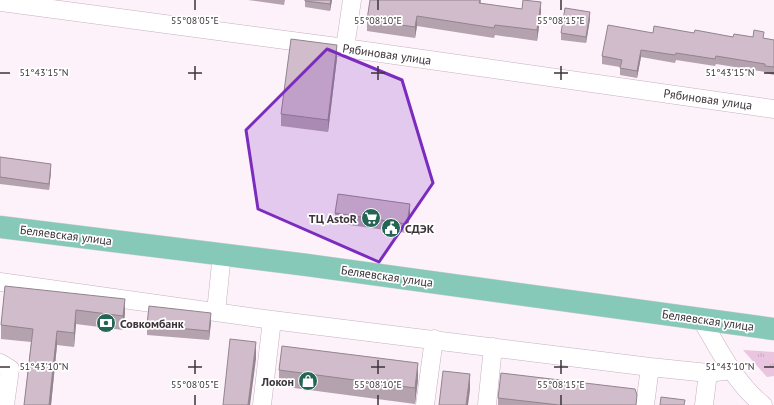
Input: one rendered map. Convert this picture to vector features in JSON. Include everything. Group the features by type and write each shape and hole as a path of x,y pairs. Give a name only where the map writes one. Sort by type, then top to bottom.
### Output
{"main road":[{"name":"Беляевская улица","path":"0,227 330,268 774,329"}],"street":[{"path":"345,48 352,0"},
{"name":"Рябиновая улица","path":"0,2 345,48 774,109"},
{"path":"216,312 222,254"},
{"path":"0,282 272,320 650,367 708,373 732,370"},
{"path":"701,319 732,370 750,394 763,405"},
{"path":"262,405 272,320"},
{"path":"425,405 434,339"},
{"path":"486,405 493,347"},
{"path":"0,363 10,369 5,405"},
{"path":"645,405 650,367"},
{"path":"704,405 708,373"},
{"path":"769,405 774,400"}],"highlighted area":[{"path":"327,49 402,80 433,183 379,262 258,209 246,130"}],"green space":[{"path":"743,350 774,352 774,376 767,377"}],"building":[{"path":"305,0 331,0 330,4"},
{"path":"370,0 480,0 479,3 522,9 523,0 541,2 537,30 495,25 494,28 417,16 415,27 367,20"},
{"path":"565,8 590,12 586,37 561,33"},
{"path":"608,25 653,33 654,26 694,33 695,30 733,37 734,34 753,37 754,30 764,32 763,38 774,40 774,67 765,66 765,64 716,56 715,59 676,53 675,55 641,50 637,71 620,68 622,60 602,56"},
{"path":"291,39 337,45 328,120 281,114"},
{"path":"0,157 51,164 49,184 0,177"},
{"path":"338,194 410,204 407,224 335,213"},
{"path":"5,286 125,299 123,316 76,310 74,333 57,331 49,405 24,405 33,329 1,325"},
{"path":"149,306 211,313 209,331 147,325"},
{"path":"230,339 256,342 248,405 223,405"},
{"path":"282,346 418,363 415,388 279,370"},
{"path":"443,371 470,374 466,405 439,405"},
{"path":"501,373 635,389 637,395 636,405 559,405 498,398"},
{"path":"661,397 685,400 684,405 660,405"}],"place":[{"name":"ТЦ AstoR","path":"371,218"},
{"name":"СДЭК","path":"391,228"},
{"name":"Совкомбанк","path":"106,323"},
{"name":"Локон","path":"308,381"}]}
